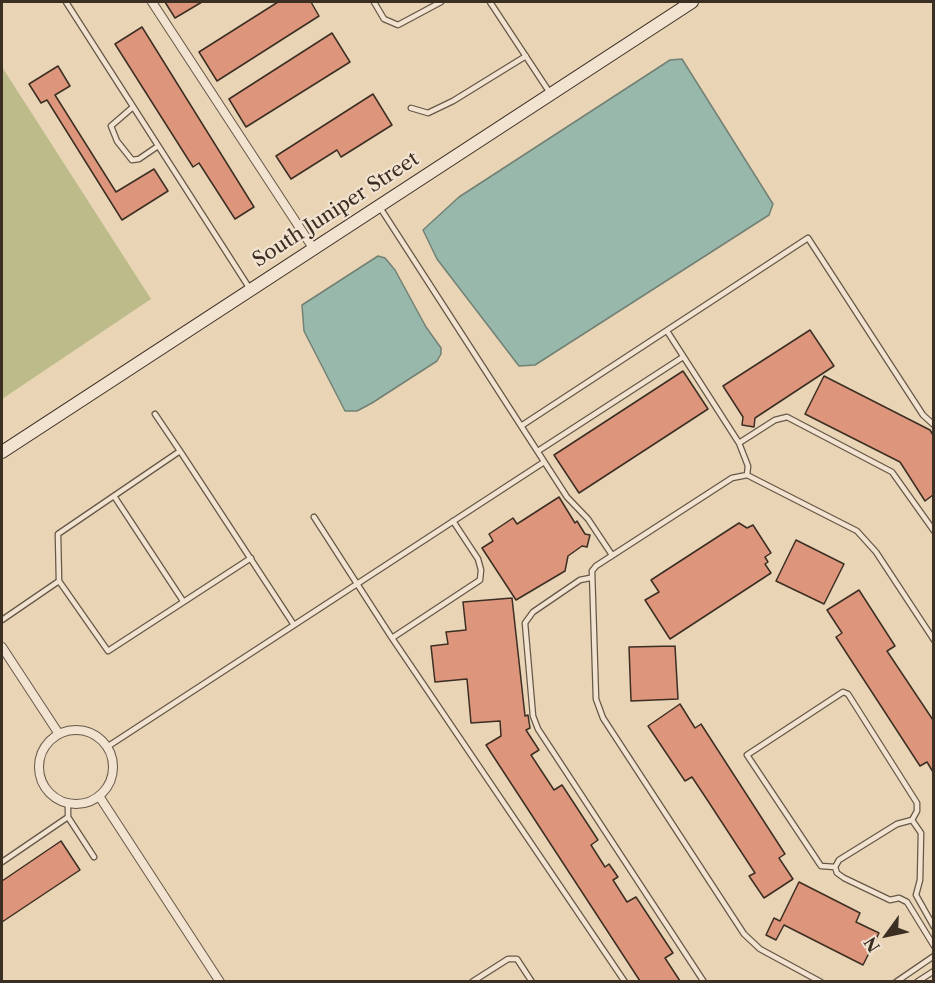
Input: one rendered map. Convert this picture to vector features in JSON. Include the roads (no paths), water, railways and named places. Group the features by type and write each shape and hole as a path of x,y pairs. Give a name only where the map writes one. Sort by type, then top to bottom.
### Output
{"street":[{"path":"152,2 313,248"},
{"name":"South Juniper Street","path":"2,452 692,2"},
{"path":"2,647 59,734"},
{"path":"83,730 95,735 107,747 112,758 113,771 110,783 99,796 86,803 68,802 51,793 40,774 43,751 59,734 83,730"},
{"path":"99,796 220,981"}],"lane":[{"path":"66,2 250,289"},
{"path":"374,2 384,19 398,25 441,2"},
{"path":"490,2 550,93"},
{"path":"411,108 428,113 453,101 526,56"},
{"path":"133,107 119,116 111,126 117,141 132,160 139,159 158,146"},
{"path":"378,206 567,497 588,519 612,555"},
{"path":"521,426 808,238 922,415 933,425"},
{"path":"667,331 739,443 748,466 747,475"},
{"path":"538,451 683,357"},
{"path":"155,414 294,625"},
{"path":"739,443 775,420 787,417 892,471 933,531"},
{"path":"180,451 58,534 59,581 108,651 251,558"},
{"path":"107,747 544,462"},
{"path":"821,981 760,949 744,934 603,718 596,699 590,578 596,566 612,555 732,478 747,475 857,531 876,552 933,640"},
{"path":"114,496 183,601"},
{"path":"314,517 392,638 625,981"},
{"path":"392,638 480,580 478,559 453,521"},
{"path":"590,578 580,580 533,612 525,623 533,716 538,729 704,981"},
{"path":"2,620 59,581"},
{"path":"843,692 848,694 917,803 917,811 912,820 897,824 839,861 835,867 820,866 747,755 843,692"},
{"path":"68,802 68,817 94,857"},
{"path":"2,862 68,817"},
{"path":"912,820 921,833 920,880 916,895 933,927"},
{"path":"835,867 837,873 844,878 890,900 899,898 907,902 933,946"},
{"path":"896,981 933,956"},
{"path":"472,981 508,959 517,959 532,981"},
{"path":"917,981 933,971"}]}
